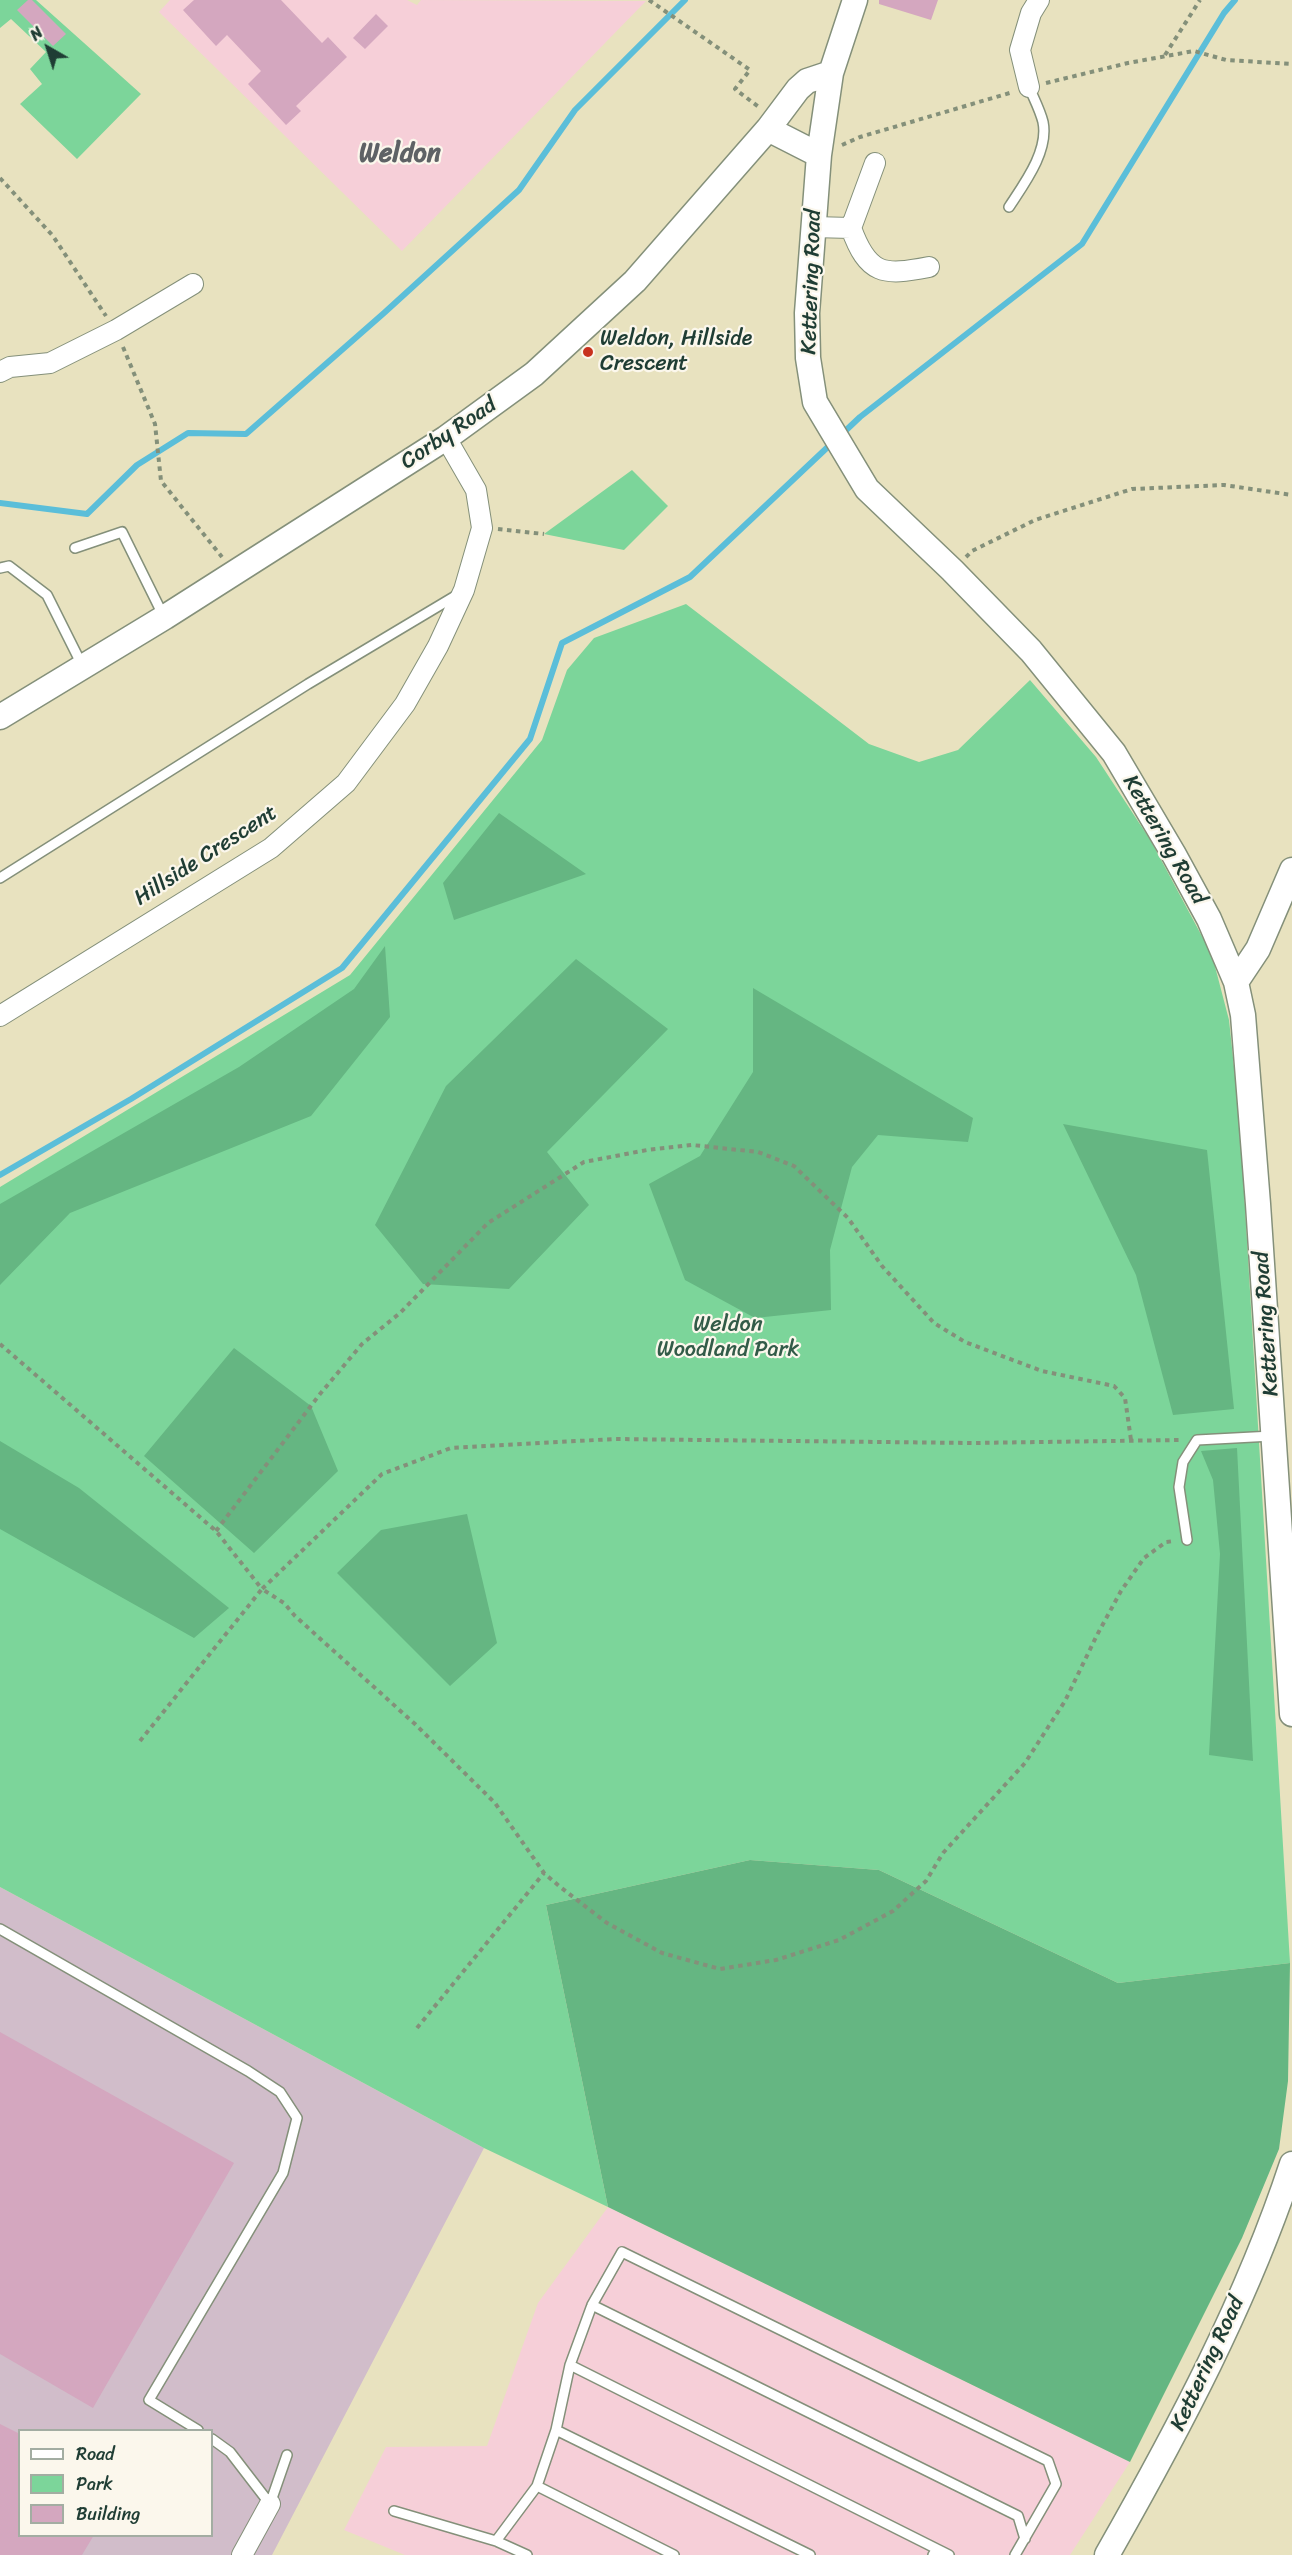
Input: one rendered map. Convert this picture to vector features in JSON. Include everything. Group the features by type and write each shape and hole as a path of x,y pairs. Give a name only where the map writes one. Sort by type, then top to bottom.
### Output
{"street":[{"name":"Kettering Road","path":"855,0 831,73 819,155 808,336 808,358 815,402 867,489 952,570 1031,651 1114,753 1199,900 1236,982 1243,1015 1292,1714"},
{"path":"1029,87 1020,50 1032,13 1039,0"},
{"name":"Corby Road","path":"0,717 165,617 446,438 534,374 635,281 771,124 798,89 807,81 831,73"},
{"path":"771,124 819,155"},
{"path":"874,163 851,228 860,253 872,264 887,272 903,272 929,267"},
{"path":"813,227 851,228"},
{"path":"0,372 10,367 50,363 116,330 193,284"},
{"name":"Hillside Crescent","path":"0,1016 271,848 346,783 405,704 438,646 464,590 483,528 476,490 446,438"},
{"path":"1236,982 1258,949 1292,870"},
{"name":"Kettering Road","path":"1107,2555 1173,2437 1225,2330 1275,2215 1292,2164"},
{"path":"242,2555 270,2504"}],"lane":[{"path":"1009,207 1033,168 1044,135 1041,114 1029,87"},
{"path":"75,548 122,532 165,617"},
{"path":"0,568 9,566 47,595 83,667"},
{"path":"0,878 309,684 464,590"},
{"path":"1187,1540 1179,1488 1183,1462 1197,1440 1274,1436"},
{"path":"0,1929 248,2071 280,2092 297,2118 283,2173 148,2400 196,2429"},
{"path":"496,2541 537,2486 556,2430 570,2365 592,2305 622,2252 1048,2461 1056,2484 1015,2555"},
{"path":"592,2305 1018,2516 1025,2538"},
{"path":"570,2365 935,2552 949,2555"},
{"path":"556,2430 798,2552 810,2555"},
{"path":"213,2440 230,2452 270,2504"},
{"path":"270,2504 287,2455"},
{"path":"537,2486 674,2555"},
{"path":"394,2511 496,2541 526,2555"}],"path":[{"path":"649,0 750,70 735,89 771,124"},
{"path":"1164,56 1200,0"},
{"path":"819,155 860,137 1029,87 1164,56 1194,51 1226,60 1292,64"},
{"path":"0,178 53,236 116,330 155,424 160,481 234,572"},
{"path":"952,570 972,551 1035,520 1132,489 1224,485 1292,495"},
{"path":"483,528 544,534"},
{"path":"216,1531 320,1394 362,1344 400,1313 488,1222 584,1162 681,1146 692,1145 758,1152 794,1166 848,1218 882,1266 934,1323 965,1342 1042,1371 1114,1386 1125,1398 1131,1440"},
{"path":"0,1344 216,1531 262,1589 284,1603 295,1616 415,1724 495,1803 544,1873 607,1923 662,1953 720,1969 776,1960 839,1940 893,1911 926,1881 943,1853 1025,1763 1065,1701 1121,1591 1144,1558 1166,1542 1187,1540"},
{"path":"140,1742 262,1589 382,1474 451,1448 614,1439 972,1443 1197,1440"},
{"path":"417,2028 544,1873"}],"shaded area":[{"path":"170,0 407,0 417,5 421,0 646,1 402,251 159,12"},
{"path":"0,1887 484,2148 272,2555 0,2555"},
{"path":"608,2207 1130,2462 1070,2555 405,2555 344,2530 386,2447 487,2446 538,2303"}],"green space":[{"path":"0,0 36,0 141,94 77,159 20,104 42,84 30,69 46,52 11,19 0,28"},
{"path":"632,470 668,506 624,550 544,534"},
{"name":"Weldon Woodland Park","path":"686,604 869,744 919,762 958,750 1030,680 1096,757 1151,841 1212,955 1229,1020 1240,1123 1290,1963 1118,1983 879,1870 750,1860 546,1905 608,2207 484,2148 0,1887 0,1187 350,975 542,740 567,670 594,638"},
{"path":"499,813 586,874 454,920 443,883"},
{"path":"385,946 390,1017 311,1116 70,1213 0,1285 0,1204 239,1067 354,989"},
{"path":"576,959 668,1029 547,1152 589,1205 509,1289 423,1284 375,1225 446,1086"},
{"path":"753,988 973,1118 968,1142 878,1135 852,1167 830,1250 831,1310 755,1318 685,1280 649,1184 700,1156 753,1072"},
{"path":"1063,1124 1207,1150 1234,1409 1173,1415 1136,1275"},
{"path":"234,1348 311,1406 338,1471 254,1553 144,1456"},
{"path":"0,1441 79,1488 229,1608 194,1638 0,1529"},
{"path":"1237,1448 1253,1761 1209,1755 1220,1554 1213,1480 1201,1451"},
{"path":"467,1514 497,1643 450,1686 337,1573 381,1530"},
{"path":"750,1860 879,1870 1118,1983 1290,1963 1288,2081 1279,2149 1242,2238 1130,2462 608,2207 546,1905"}],"building":[{"path":"28,0 32,0 66,34 53,46 17,10"},
{"path":"194,0 281,0 322,43 328,37 347,57 296,106 301,111 286,125 248,84 261,71 227,35 216,46 183,10"},
{"path":"879,0 938,0 931,20 879,4"},
{"path":"376,14 388,26 365,49 353,38"},
{"path":"0,2032 234,2163 93,2408 0,2354"},
{"path":"0,2424 18,2433 18,2537 93,2537 82,2555 0,2555"}],"waterway":[{"path":"0,503 87,514 137,465 188,433 246,434 519,190 575,110 685,0"},
{"path":"842,434 860,417 1082,244 1224,13 1235,0"},
{"path":"0,1175 131,1099 342,968 530,739 562,643 690,577 832,443"}],"place":[{"name":"Weldon, Hillside Crescent","path":"588,352"}],"district":[{"name":"Weldon","path":"400,154"}]}
